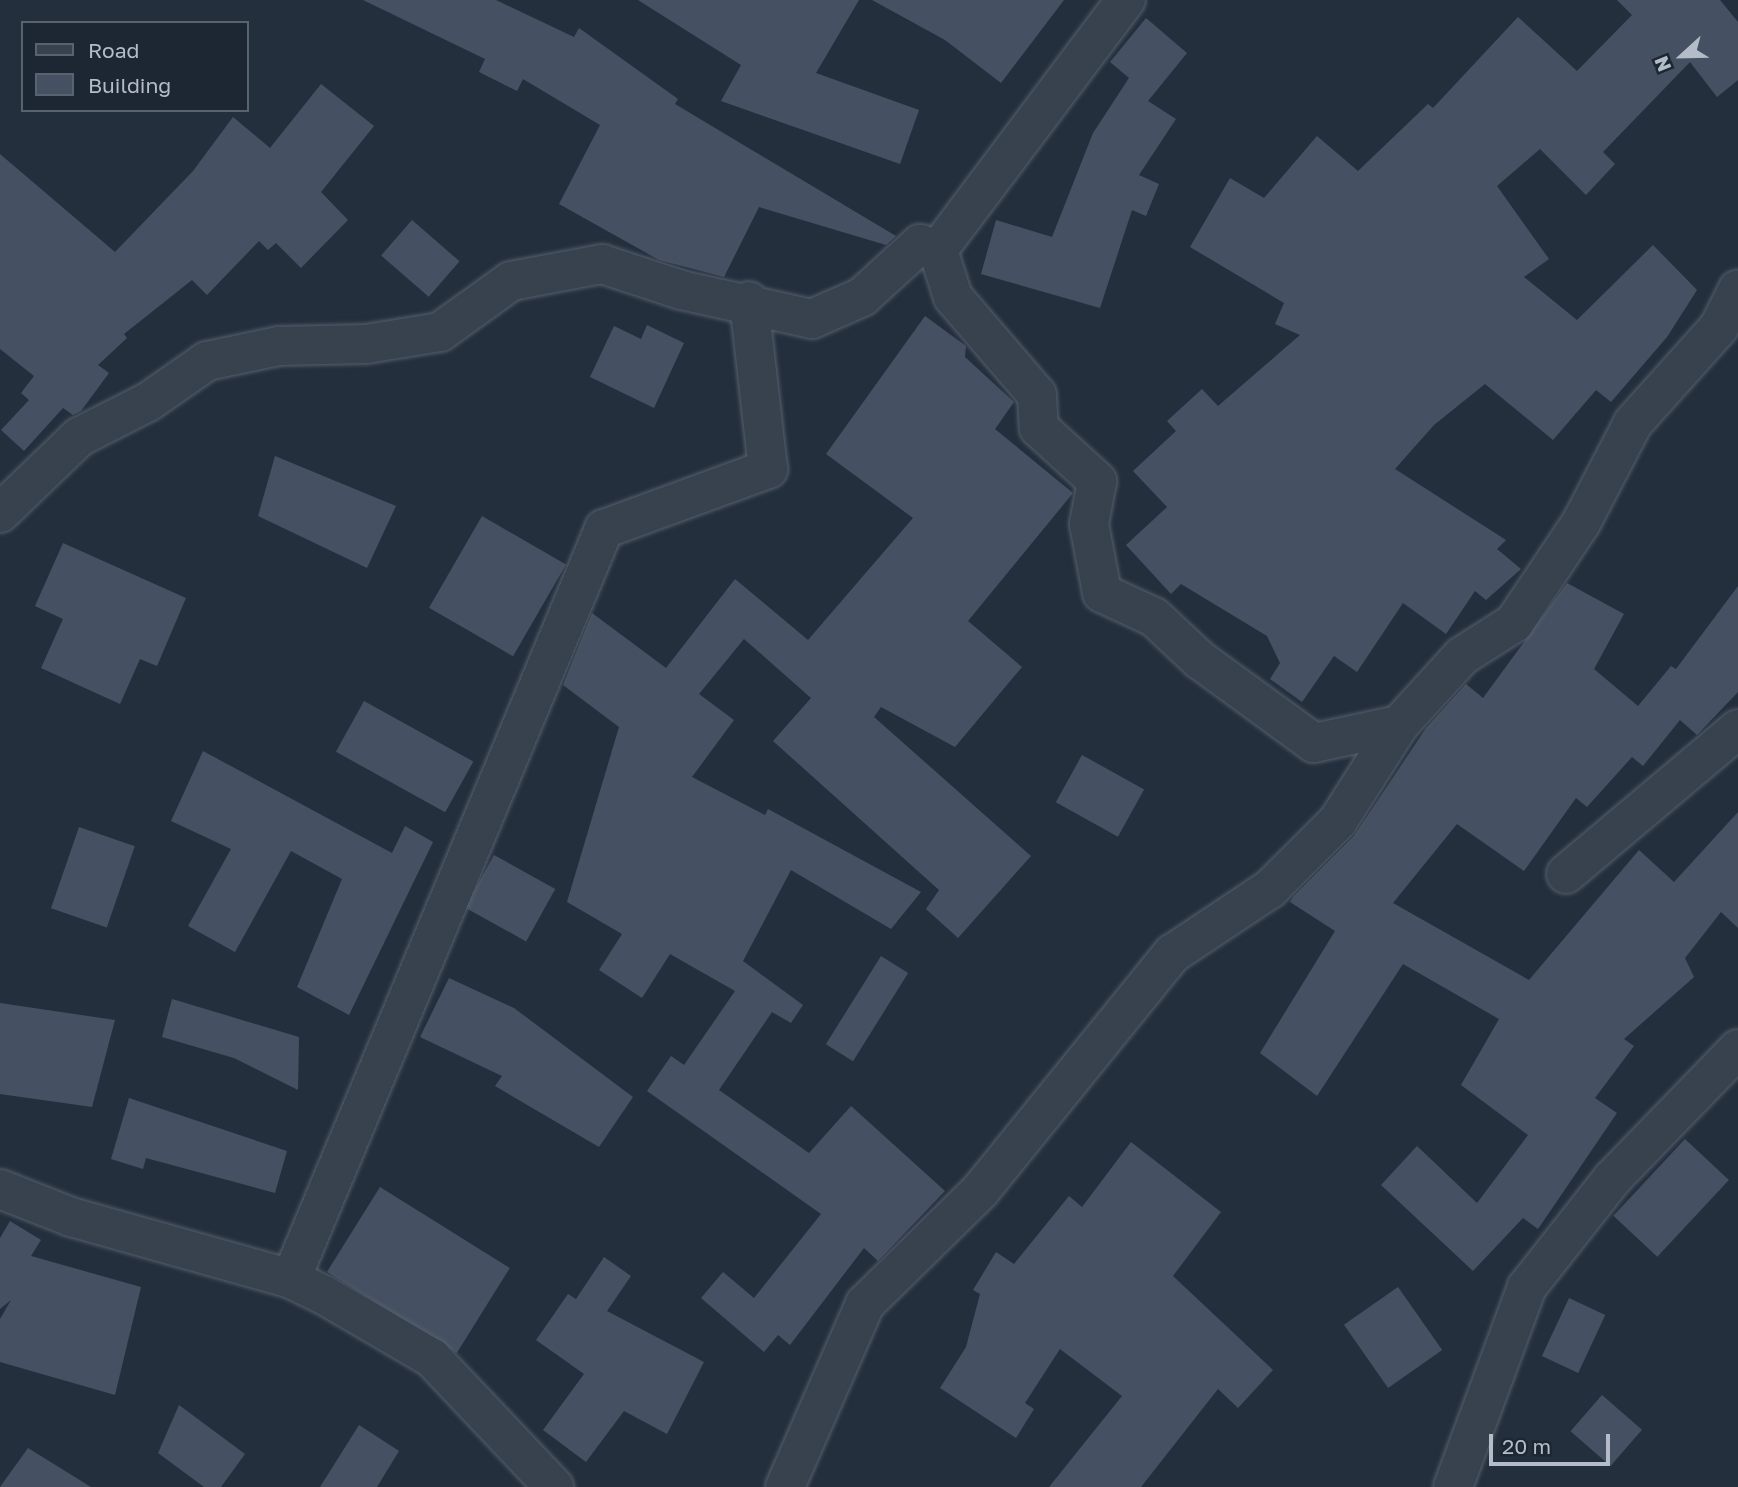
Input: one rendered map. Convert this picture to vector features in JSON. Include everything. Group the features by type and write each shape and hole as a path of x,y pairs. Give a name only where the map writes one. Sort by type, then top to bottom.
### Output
{"street":[{"path":"938,250 1126,0"},
{"path":"0,513 79,437 148,402 207,361 279,346 366,344 440,332 512,281 602,264 681,290 749,301 812,319 862,297 920,244 938,250"},
{"path":"938,250 953,297 1037,395 1039,428 1097,481 1089,524 1102,593 1154,617 1200,660 1314,743 1399,726"},
{"path":"785,1487 865,1304 980,1191 1172,954 1270,889 1338,821 1399,726 1462,656 1514,623 1581,523 1633,423 1719,327 1738,289"},
{"path":"291,1279 604,529 768,469 749,301"},
{"path":"1566,874 1738,729"},
{"path":"1453,1487 1527,1287 1612,1179 1738,1049"},
{"path":"0,1189 71,1217 291,1279 432,1358 554,1487"}],"building":[{"path":"363,0 496,0 574,37 579,28 678,99 675,104 896,236 886,245 759,207 724,277 659,260 559,204 600,125 523,79 517,91 479,72 485,59"},
{"path":"638,0 859,0 816,73 919,110 900,164 721,101 741,65"},
{"path":"872,0 1064,0 1001,83 945,40"},
{"path":"1617,0 1720,0 1738,22 1738,80 1717,97 1690,62 1603,152 1615,164 1586,195 1540,149 1497,186 1549,259 1524,277 1577,320 1653,245 1697,290 1667,337 1611,402 1596,390 1553,440 1485,384 1434,425 1395,469 1506,540 1497,549 1521,569 1486,600 1475,591 1446,634 1403,603 1357,672 1334,656 1302,702 1270,679 1280,663 1267,636 1181,584 1171,594 1126,545 1167,507 1133,471 1176,431 1167,421 1202,389 1218,406 1300,335 1275,324 1284,303 1190,247 1230,178 1264,198 1317,136 1358,171 1428,104 1433,108 1518,17 1577,71 1632,15"},
{"path":"1146,18 1187,53 1148,101 1176,119 1139,175 1159,184 1146,216 1132,210 1100,308 981,274 996,220 1052,237 1093,133 1129,78 1110,62"},
{"path":"321,84 374,126 321,192 348,220 301,268 276,243 268,250 259,241 207,295 192,280 124,334 127,338 98,365 109,373 81,411 73,415 63,408 24,451 1,430 29,400 21,393 34,376 0,349 0,154 115,252 193,171 233,117 270,148"},
{"path":"412,220 460,261 429,297 381,255"},
{"path":"925,316 966,346 965,357 1014,402 995,429 1073,493 968,621 1022,667 955,747 881,707 874,717 1031,856 958,938 926,909 939,890 773,741 811,698 744,639 699,694 734,720 692,777 765,815 768,809 921,892 891,929 791,870 743,961 803,1005 791,1023 772,1012 719,1090 809,1153 851,1106 945,1191 878,1261 864,1248 790,1345 778,1335 764,1352 701,1298 723,1272 754,1298 821,1214 647,1091 671,1056 684,1065 735,991 670,954 642,998 599,970 622,934 567,902 619,727 563,685 592,613 666,668 735,579 808,640 913,518 826,454"},
{"path":"647,325 684,343 654,408 590,377 614,326 641,339"},
{"path":"275,456 396,506 367,568 258,516"},
{"path":"482,516 566,564 513,656 429,608"},
{"path":"63,543 186,598 157,666 140,659 120,704 41,668 63,619 35,606"},
{"path":"1567,583 1624,614 1594,669 1638,706 1671,666 1676,669 1738,586 1738,692 1697,735 1680,720 1643,766 1632,757 1587,807 1576,798 1524,871 1457,824 1393,903 1529,980 1639,850 1674,882 1738,812 1738,928 1721,912 1685,958 1694,977 1624,1039 1634,1046 1595,1098 1617,1113 1538,1229 1523,1218 1473,1271 1381,1185 1417,1146 1477,1203 1528,1135 1461,1085 1499,1019 1403,964 1317,1096 1260,1053 1335,931 1290,902 1293,897 1354,836 1426,728 1466,684 1483,698"},
{"path":"364,701 473,762 445,812 336,752"},
{"path":"203,751 392,853 405,826 433,842 349,1015 297,987 342,879 291,851 235,952 188,926 231,849 171,821"},
{"path":"1082,755 1144,789 1118,837 1056,802"},
{"path":"79,827 135,846 107,928 51,908"},
{"path":"494,855 555,889 526,941 465,907"},
{"path":"881,956 908,973 853,1061 826,1044"},
{"path":"449,978 514,1008 633,1097 599,1147 495,1086 502,1076 420,1037"},
{"path":"172,999 299,1037 298,1090 234,1058 162,1037"},
{"path":"0,1003 115,1020 92,1107 0,1094"},
{"path":"129,1098 287,1151 275,1193 146,1158 143,1169 111,1159"},
{"path":"1685,1139 1729,1180 1657,1257 1613,1216"},
{"path":"1131,1142 1221,1212 1173,1276 1273,1370 1238,1408 1218,1389 1141,1487 1049,1487 1122,1396 1060,1349 1025,1403 1034,1409 1016,1438 940,1388 966,1347 980,1294 973,1290 996,1252 1014,1264 1069,1196 1082,1207"},
{"path":"380,1187 510,1268 457,1353 327,1272"},
{"path":"10,1221 41,1240 31,1256 141,1287 115,1395 0,1362 0,1319 11,1300 0,1309 0,1238"},
{"path":"604,1257 631,1276 607,1311 704,1362 667,1434 624,1411 586,1462 543,1430 584,1374 536,1340 568,1294 576,1299"},
{"path":"1398,1287 1442,1350 1388,1388 1344,1325"},
{"path":"1569,1298 1605,1315 1578,1373 1542,1356"},
{"path":"1602,1395 1642,1430 1611,1466 1571,1431"},
{"path":"179,1405 245,1454 221,1487 204,1487 158,1453"},
{"path":"359,1425 399,1451 377,1487 320,1487"},
{"path":"28,1448 91,1487 0,1487"}]}
